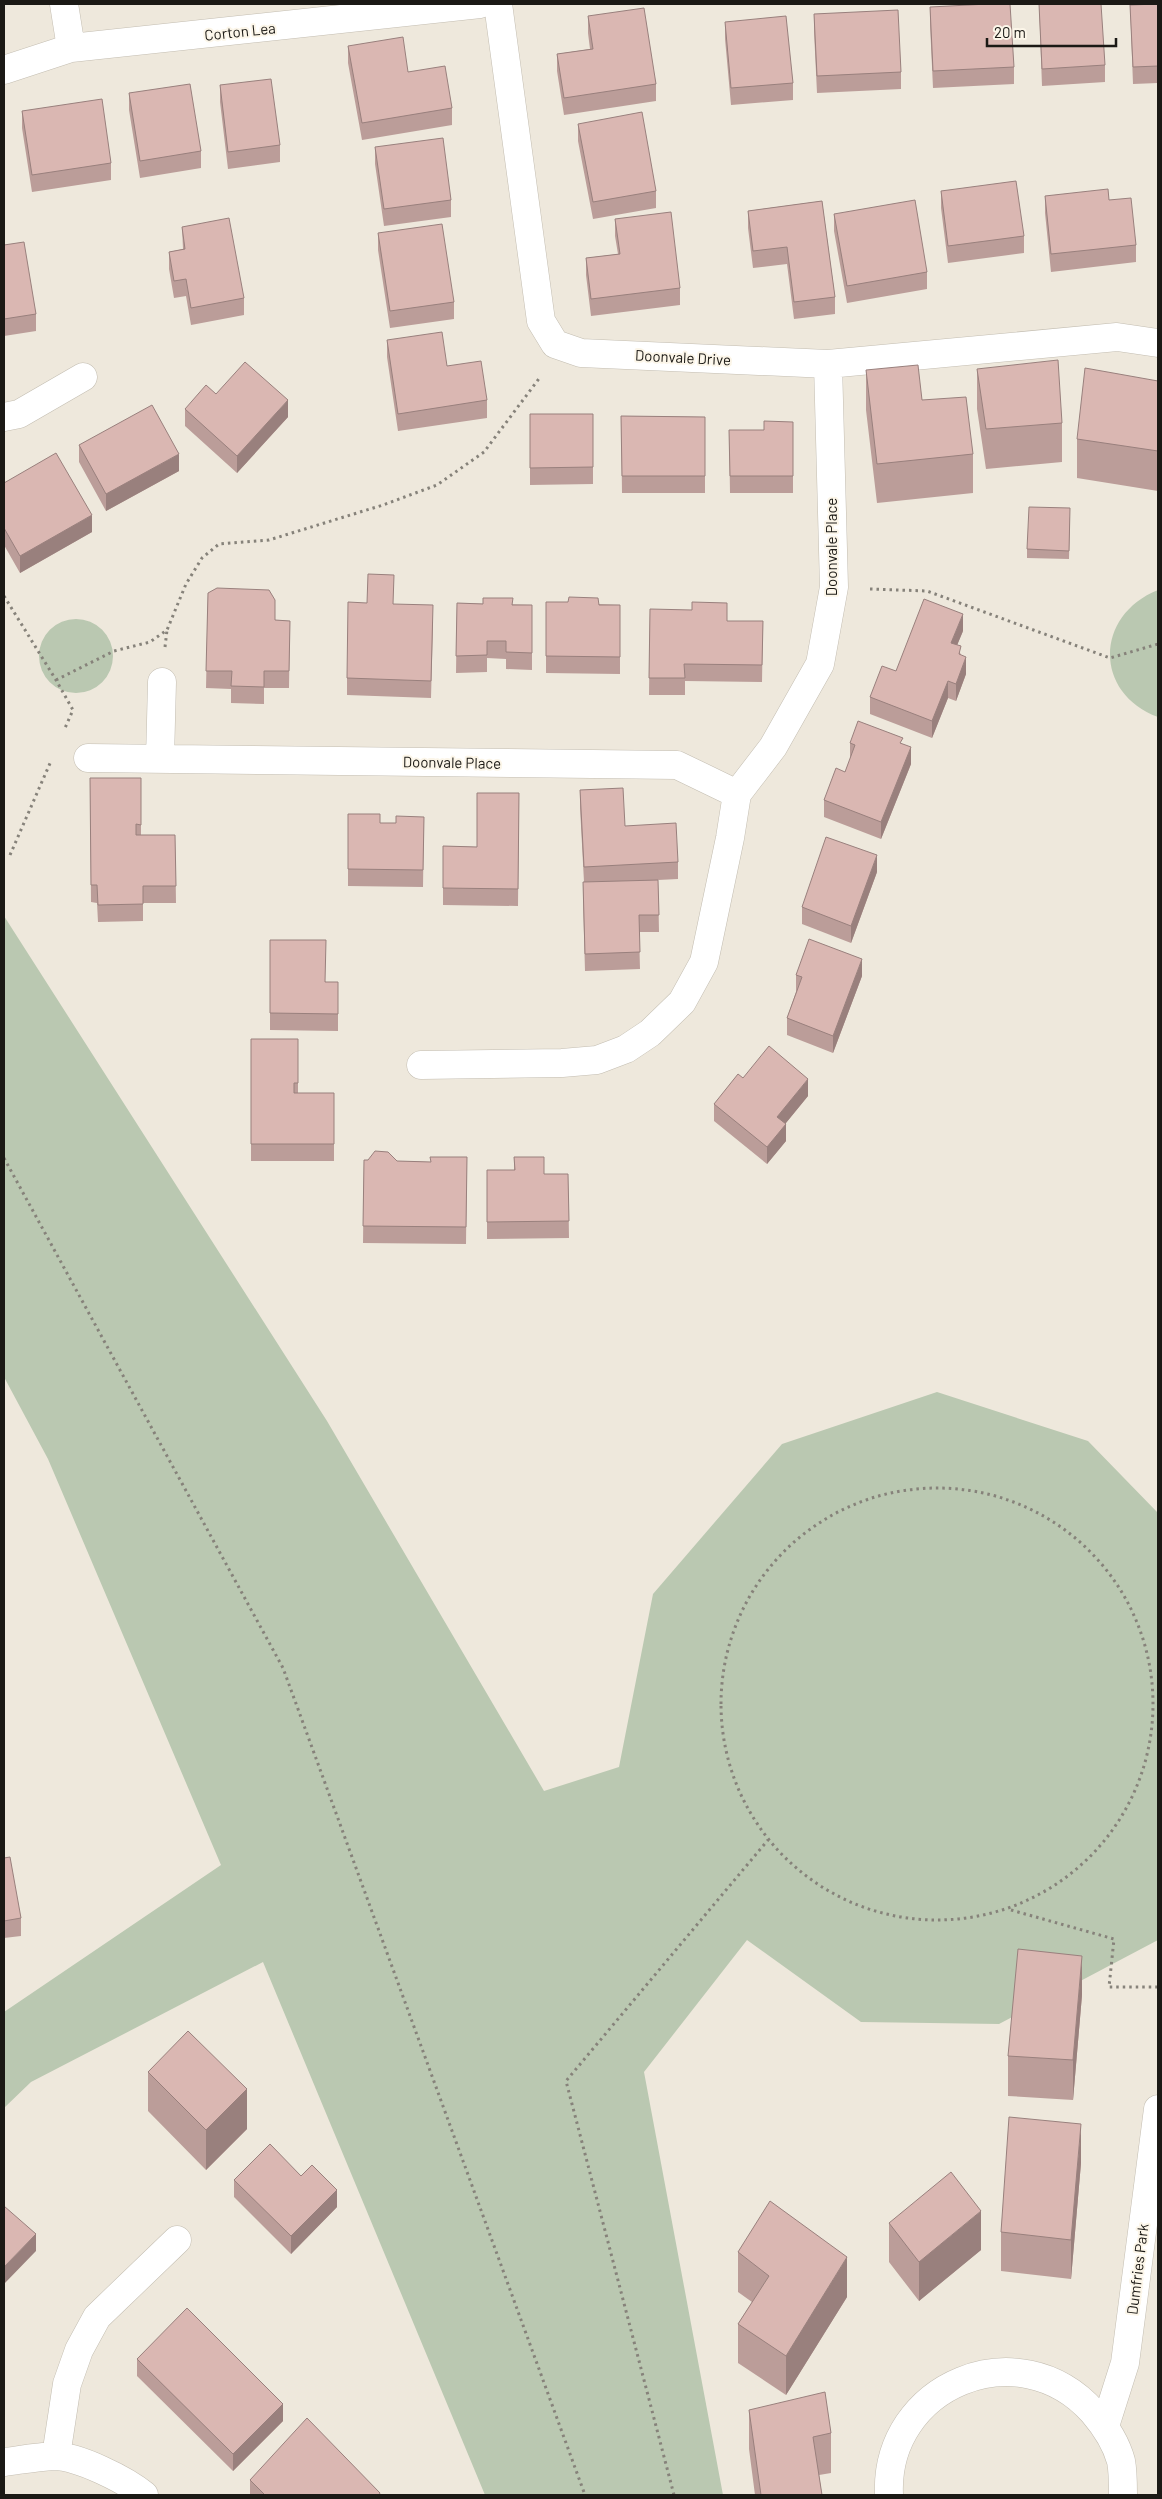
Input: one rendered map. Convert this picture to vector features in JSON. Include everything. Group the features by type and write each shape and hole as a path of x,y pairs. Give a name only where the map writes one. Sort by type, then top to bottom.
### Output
{"street":[{"path":"64,4 71,48"},
{"name":"Corton Lea","path":"4,70 71,48 480,4"},
{"path":"498,4 541,321 555,344"},
{"name":"Doonvale Drive","path":"555,344 581,353 828,364 1117,337 1158,343"},
{"name":"Doonvale Place","path":"421,1065 562,1063 597,1060 626,1049 650,1033 682,1002 704,962 730,838 737,794 774,747 820,664 834,587 828,364"},
{"path":"4,417 18,414 83,377"},
{"path":"160,759 162,682"},
{"name":"Doonvale Place","path":"88,758 677,765 737,794"},
{"name":"Dumfries Park","path":"1105,2426 1125,2363 1158,2109"},
{"path":"56,2456 67,2384 79,2350 96,2317 177,2240"},
{"path":"889,2495 888,2477 898,2441 917,2411 945,2388 978,2374 1015,2372 1050,2380 1081,2399 1105,2426 1121,2461 1123,2495"},
{"path":"4,2462 56,2456 92,2465 136,2488 144,2495"}],"path":[{"path":"56,680 114,651 150,642 167,630 186,584 202,558 219,544 269,540 383,505 437,485 484,452 549,365 555,344"},
{"path":"834,587 928,591 1110,658 1158,644"},
{"path":"4,596 73,710 63,734"},
{"path":"10,855 53,757"},
{"path":"4,1158 283,1668 584,2495"},
{"path":"961,1487 1031,1508 1090,1550 1133,1609 1154,1679 1150,1752 1122,1820 1074,1874 1010,1910 944,1922 878,1914 817,1885 768,1840 732,1776 720,1704 732,1632 767,1569 821,1520 888,1492 961,1487"},
{"path":"674,2495 566,2081 768,1840"},
{"path":"1010,1910 1114,1939 1108,1986 1158,1987"}],"green space":[{"path":"1158,590 1158,717 1137,706 1122,691 1113,673 1110,654 1113,635 1122,617 1137,602"},
{"path":"76,619 90,622 102,630 110,642 113,656 110,670 102,682 90,690 76,693 62,690 50,682 42,670 39,656 42,642 50,630 62,622"},
{"path":"4,916 327,1421 544,1791 619,1767 653,1594 782,1444 937,1392 1088,1441 1158,1513 1158,1940 999,2024 861,2022 747,1940 644,2072 723,2495 485,2495 263,1962 31,2082 4,2108 4,2012 221,1865 48,1459 4,1377"}],"building":[{"path":"1010,4 1014,67 933,71 930,7"},
{"path":"1039,4 1101,4 1105,65 1042,69"},
{"path":"1158,4 1158,66 1133,67 1130,5"},
{"path":"644,8 656,84 564,98 557,54 593,49 588,16"},
{"path":"898,10 901,72 817,76 814,14"},
{"path":"786,16 793,83 731,88 725,22"},
{"path":"403,37 408,72 445,66 452,108 362,123 348,46"},
{"path":"271,79 280,145 228,152 220,85"},
{"path":"190,84 201,151 140,161 129,93"},
{"path":"102,99 111,163 32,175 22,111"},
{"path":"642,112 656,191 593,202 578,124"},
{"path":"443,138 451,200 384,209 375,147"},
{"path":"1016,181 1024,236 948,246 941,191"},
{"path":"1108,189 1109,200 1131,198 1136,245 1051,254 1045,196"},
{"path":"915,200 927,272 847,286 834,214"},
{"path":"822,201 835,297 794,302 787,247 753,251 748,211"},
{"path":"671,212 680,288 591,299 586,258 620,254 615,219"},
{"path":"229,218 244,298 191,308 186,279 174,281 169,252 185,249 182,227"},
{"path":"442,224 454,302 390,311 378,233"},
{"path":"24,242 36,314 4,319 4,245"},
{"path":"442,332 447,366 481,361 487,400 398,414 387,340"},
{"path":"1058,360 1062,423 986,429 977,369"},
{"path":"245,362 288,400 237,456 185,409 206,385 216,394"},
{"path":"918,365 922,400 966,397 973,454 877,464 866,370"},
{"path":"1085,368 1158,381 1158,451 1077,439"},
{"path":"152,405 179,454 106,494 79,445"},
{"path":"530,414 593,414 593,467 530,468"},
{"path":"621,416 705,417 705,476 622,476"},
{"path":"764,421 793,422 793,476 730,476 729,430 764,430"},
{"path":"56,453 92,515 20,556 4,528 4,483"},
{"path":"1029,507 1070,508 1069,551 1027,549"},
{"path":"368,574 394,575 393,604 433,605 431,681 347,678 348,602 367,603"},
{"path":"217,588 269,590 275,600 275,620 290,621 289,671 264,671 264,687 231,686 232,671 206,671 208,593"},
{"path":"569,597 598,598 599,605 620,605 620,657 546,656 546,602 568,602"},
{"path":"483,598 513,598 512,605 532,605 532,653 506,652 506,641 487,641 487,655 456,656 457,603 483,604"},
{"path":"924,599 963,614 951,643 961,646 959,654 966,657 956,684 948,681 932,721 870,697 882,666 896,671"},
{"path":"692,602 727,603 727,621 763,621 762,665 684,664 685,678 649,678 650,609 692,610"},
{"path":"858,721 903,738 900,743 911,747 881,822 824,800 836,768 845,772 855,745 850,743"},
{"path":"90,778 141,778 141,825 136,824 136,835 175,835 176,886 143,886 143,904 98,905 97,885 91,885"},
{"path":"623,788 625,826 676,823 678,862 584,867 580,790"},
{"path":"477,793 519,793 518,889 443,888 443,846 477,847"},
{"path":"348,814 380,814 380,823 396,823 396,816 424,817 423,870 348,869"},
{"path":"826,837 877,855 851,926 802,907"},
{"path":"658,880 659,915 639,915 640,952 585,954 583,882"},
{"path":"809,939 862,959 833,1036 787,1018 802,977 796,975"},
{"path":"270,940 326,940 325,982 338,982 338,1014 270,1013"},
{"path":"251,1039 298,1039 298,1083 294,1083 294,1093 334,1093 334,1144 251,1144"},
{"path":"769,1046 808,1079 777,1117 786,1124 767,1147 714,1104 738,1074 743,1078"},
{"path":"375,1151 388,1152 397,1161 431,1162 430,1157 467,1157 466,1227 363,1226 364,1160 368,1160"},
{"path":"514,1157 544,1157 544,1174 568,1174 569,1221 487,1222 487,1170 515,1170"},
{"path":"10,1857 21,1918 4,1921 4,1858"},
{"path":"1018,1949 1082,1956 1073,2060 1008,2056"},
{"path":"188,2031 247,2089 206,2130 148,2072"},
{"path":"1009,2117 1081,2124 1071,2240 1001,2232"},
{"path":"270,2144 301,2176 312,2165 337,2190 291,2236 234,2180"},
{"path":"951,2172 981,2211 919,2262 889,2223"},
{"path":"770,2201 847,2257 786,2356 738,2324 769,2276 738,2252"},
{"path":"4,2206 36,2234 4,2267"},
{"path":"187,2308 283,2404 233,2454 137,2359"},
{"path":"825,2392 831,2433 813,2437 822,2495 761,2495 749,2410"},
{"path":"307,2418 380,2493 379,2495 265,2495 250,2480"}]}
